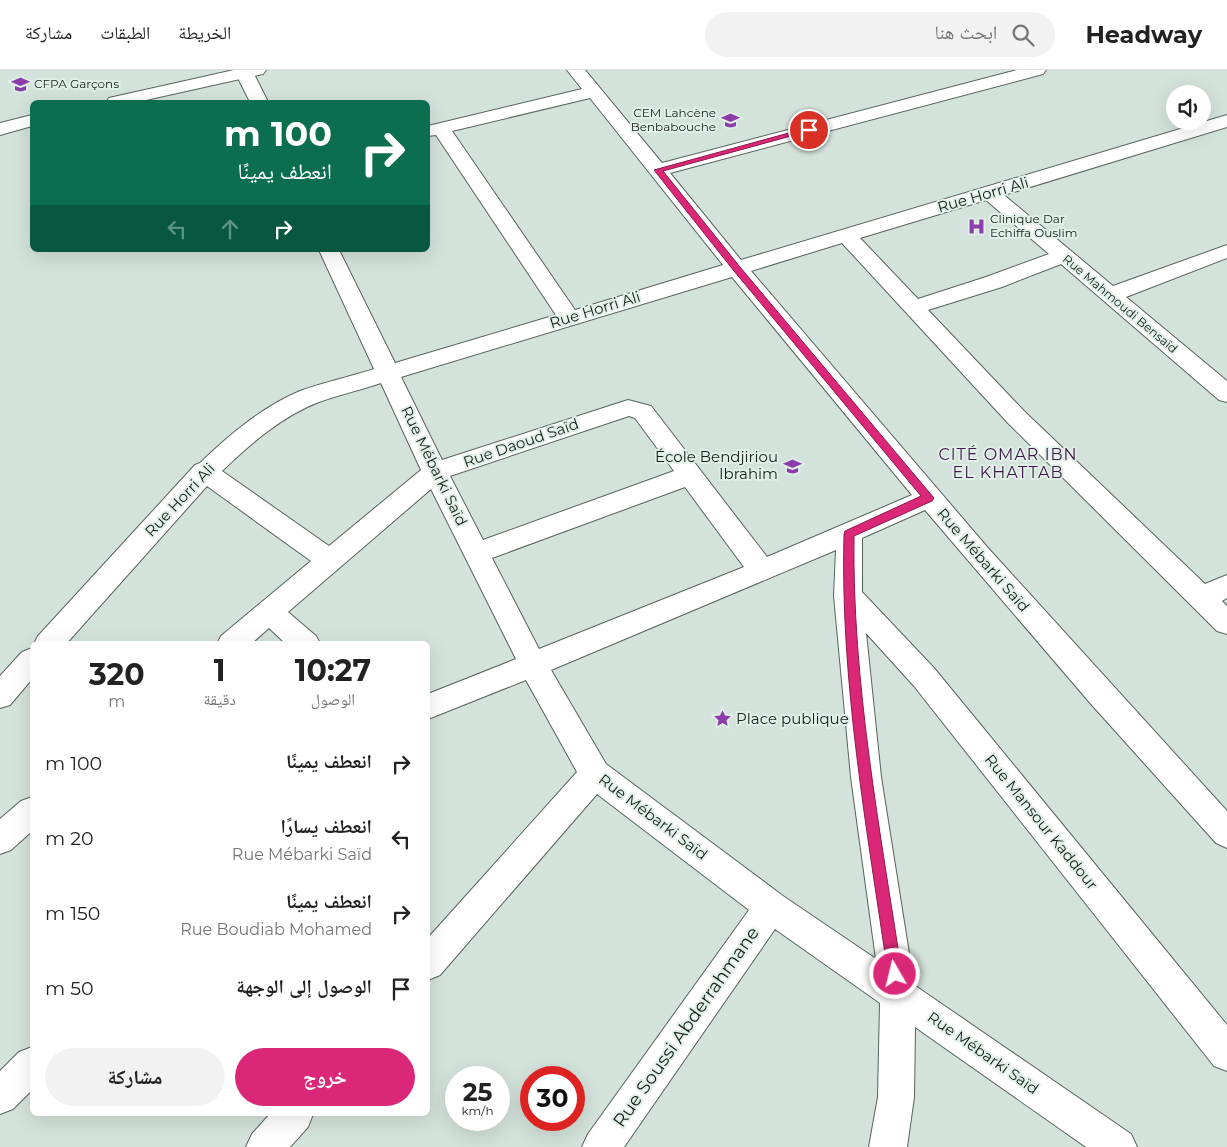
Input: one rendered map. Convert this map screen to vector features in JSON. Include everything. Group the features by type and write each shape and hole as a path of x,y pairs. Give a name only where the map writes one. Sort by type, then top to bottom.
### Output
{"street":[{"name":"Rue Mébarki Saïd","path":"576,70 737,269 928,498 1156,757 1227,833"},
{"path":"658,170 1037,70"},
{"path":"123,100 248,71 258,100"},
{"path":"569,318 434,129 594,92"},
{"name":"Rue Horri Ali","path":"51,641 204,471 268,419 288,406 309,396 388,374 737,269 845,234 990,193 1227,121"},
{"path":"0,129 30,122"},
{"name":"Rue Mahmoudi Bensaïd","path":"990,193 1227,394"},
{"path":"845,234 914,306 954,353 1016,417 1227,623"},
{"path":"1110,295 1227,251"},
{"name":"Rue Mébarki Saïd","path":"330,252 435,472 532,664 596,774 772,907 1118,1147"},
{"path":"914,306 994,282 1063,256"},
{"name":"Rue Daoud Saïd","path":"235,641 435,472 633,408 643,412 762,572"},
{"path":"204,471 330,561"},
{"path":"477,553 690,475"},
{"path":"430,705 762,572 928,498"},
{"path":"849,534 848,596 866,777 898,994 896,1097 888,1147"},
{"path":"1202,598 1227,586"},
{"name":"Rue Mansour Kaddour","path":"848,596 924,677 1227,1053"},
{"path":"269,612 303,641"},
{"path":"0,696 30,662"},
{"path":"430,962 596,774"},
{"path":"0,838 30,813"},
{"name":"Rue Soussi Abderrahmane","path":"601,1147 772,907"},
{"path":"0,1096 30,1067"},
{"path":"265,1147 292,1116"}],"place":[{"name":"CFPA Garçons","path":"20,84"},
{"name":"CEM Lahcène Benbabouche","path":"730,120"},
{"name":"Clinique Dar Echiffa Ouslim","path":"976,226"},
{"name":"École Bendjiriou Ibrahim","path":"792,466"},
{"name":"Place publique","path":"722,719"}],"district":[{"name":"CITÉ OMAR IBN EL KHATTAB","path":"1008,463"}],"route":[{"path":"809,130 658,170 737,269 928,498 849,534 848,596 866,777 895,974"}]}
